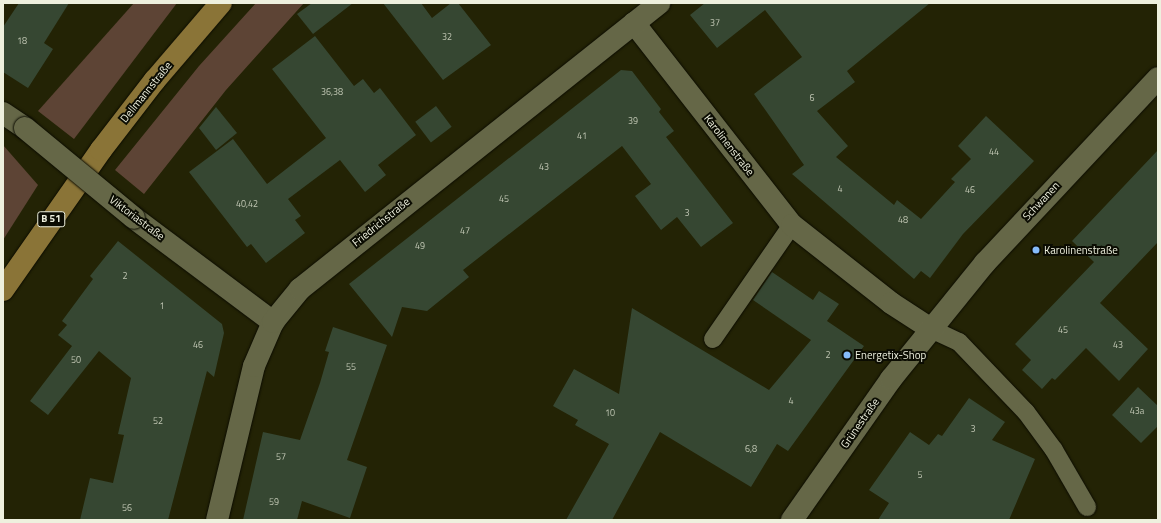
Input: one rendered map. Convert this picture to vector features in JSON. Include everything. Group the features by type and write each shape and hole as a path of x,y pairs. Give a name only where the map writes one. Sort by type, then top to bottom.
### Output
{"main road":[{"name":"Dellmannstraße","path":"3,290 101,150 192,36 221,3"}],"street":[{"name":"Karolinenstraße","path":"646,10 792,224 891,302 931,329"},
{"name":"Friedrichstraße","path":"217,520 254,366 273,322 300,289 362,236 646,10"},
{"name":"Schwanen","path":"931,329 1032,210 1158,79"},
{"name":"Viktoriastraße","path":"3,113 25,128 134,218 273,322"},
{"name":"Grünestraße","path":"792,520 891,378 931,329"}],"lane":[{"path":"713,339 792,224"},
{"path":"931,329 959,342 1026,412 1054,450 1087,507"}],"shaded area":[{"path":"134,3 177,3 74,139 38,111"},
{"path":"256,3 304,3 226,90 144,194 115,170 199,66"},
{"path":"3,145 38,185 3,240"}],"building":[{"path":"19,3 69,3 44,43 53,49 28,88 3,72 3,27"},
{"path":"312,3 353,3 313,34 297,14"},
{"path":"383,3 421,3 432,18 451,3 458,3 491,45 443,80"},
{"path":"705,3 930,3 847,71 855,82 817,111 848,146 836,157 894,205 897,200 921,219 955,182 951,179 971,159 958,146 986,116 1034,161 963,234 930,278 921,271 914,279 792,174 804,165 754,94 802,57 765,10 717,48 690,15"},
{"path":"315,36 354,86 363,79 374,93 380,88 416,135 378,165 386,175 365,192 340,160 288,199 301,216 295,220 305,233 266,263 251,244 247,247 189,172 233,139 267,184 326,138 272,69"},
{"path":"621,70 632,71 661,109 659,112 674,131 666,137 733,223 701,247 677,217 661,230 635,196 651,184 622,146 463,270 469,277 427,311 402,307 392,337 349,284"},
{"path":"436,106 452,127 431,142 415,122"},
{"path":"216,107 237,133 216,150 199,128"},
{"path":"1158,150 1158,242 1100,303 1148,349 1119,381 1086,348 1055,380 1052,378 1042,389 1022,370 1031,360 1015,344 1094,262 1072,241"},
{"path":"118,241 222,324 224,333 214,377 207,371 168,520 80,520 90,478 113,483 124,435 118,434 131,378 99,351 48,415 30,401 72,346 58,335 67,325 62,321 93,279 90,276"},
{"path":"772,272 813,300 819,291 839,304 827,321 864,346 788,451 777,444 751,487 660,432 612,520 566,520 609,444 575,425 578,420 553,406 574,369 619,394 632,308 769,390 811,340 753,300"},
{"path":"333,327 387,345 347,460 367,467 350,518 302,501 297,520 243,520 263,432 300,440 320,383 329,352 325,351"},
{"path":"1138,387 1158,406 1158,426 1141,443 1112,415"},
{"path":"969,398 1005,422 992,440 1035,459 1009,520 878,520 889,503 869,490 910,432 929,445 938,434 942,436"}],"place":[{"name":"Karolinenstraße","path":"1036,250"},
{"name":"Energetix-Shop","path":"847,355"}]}
